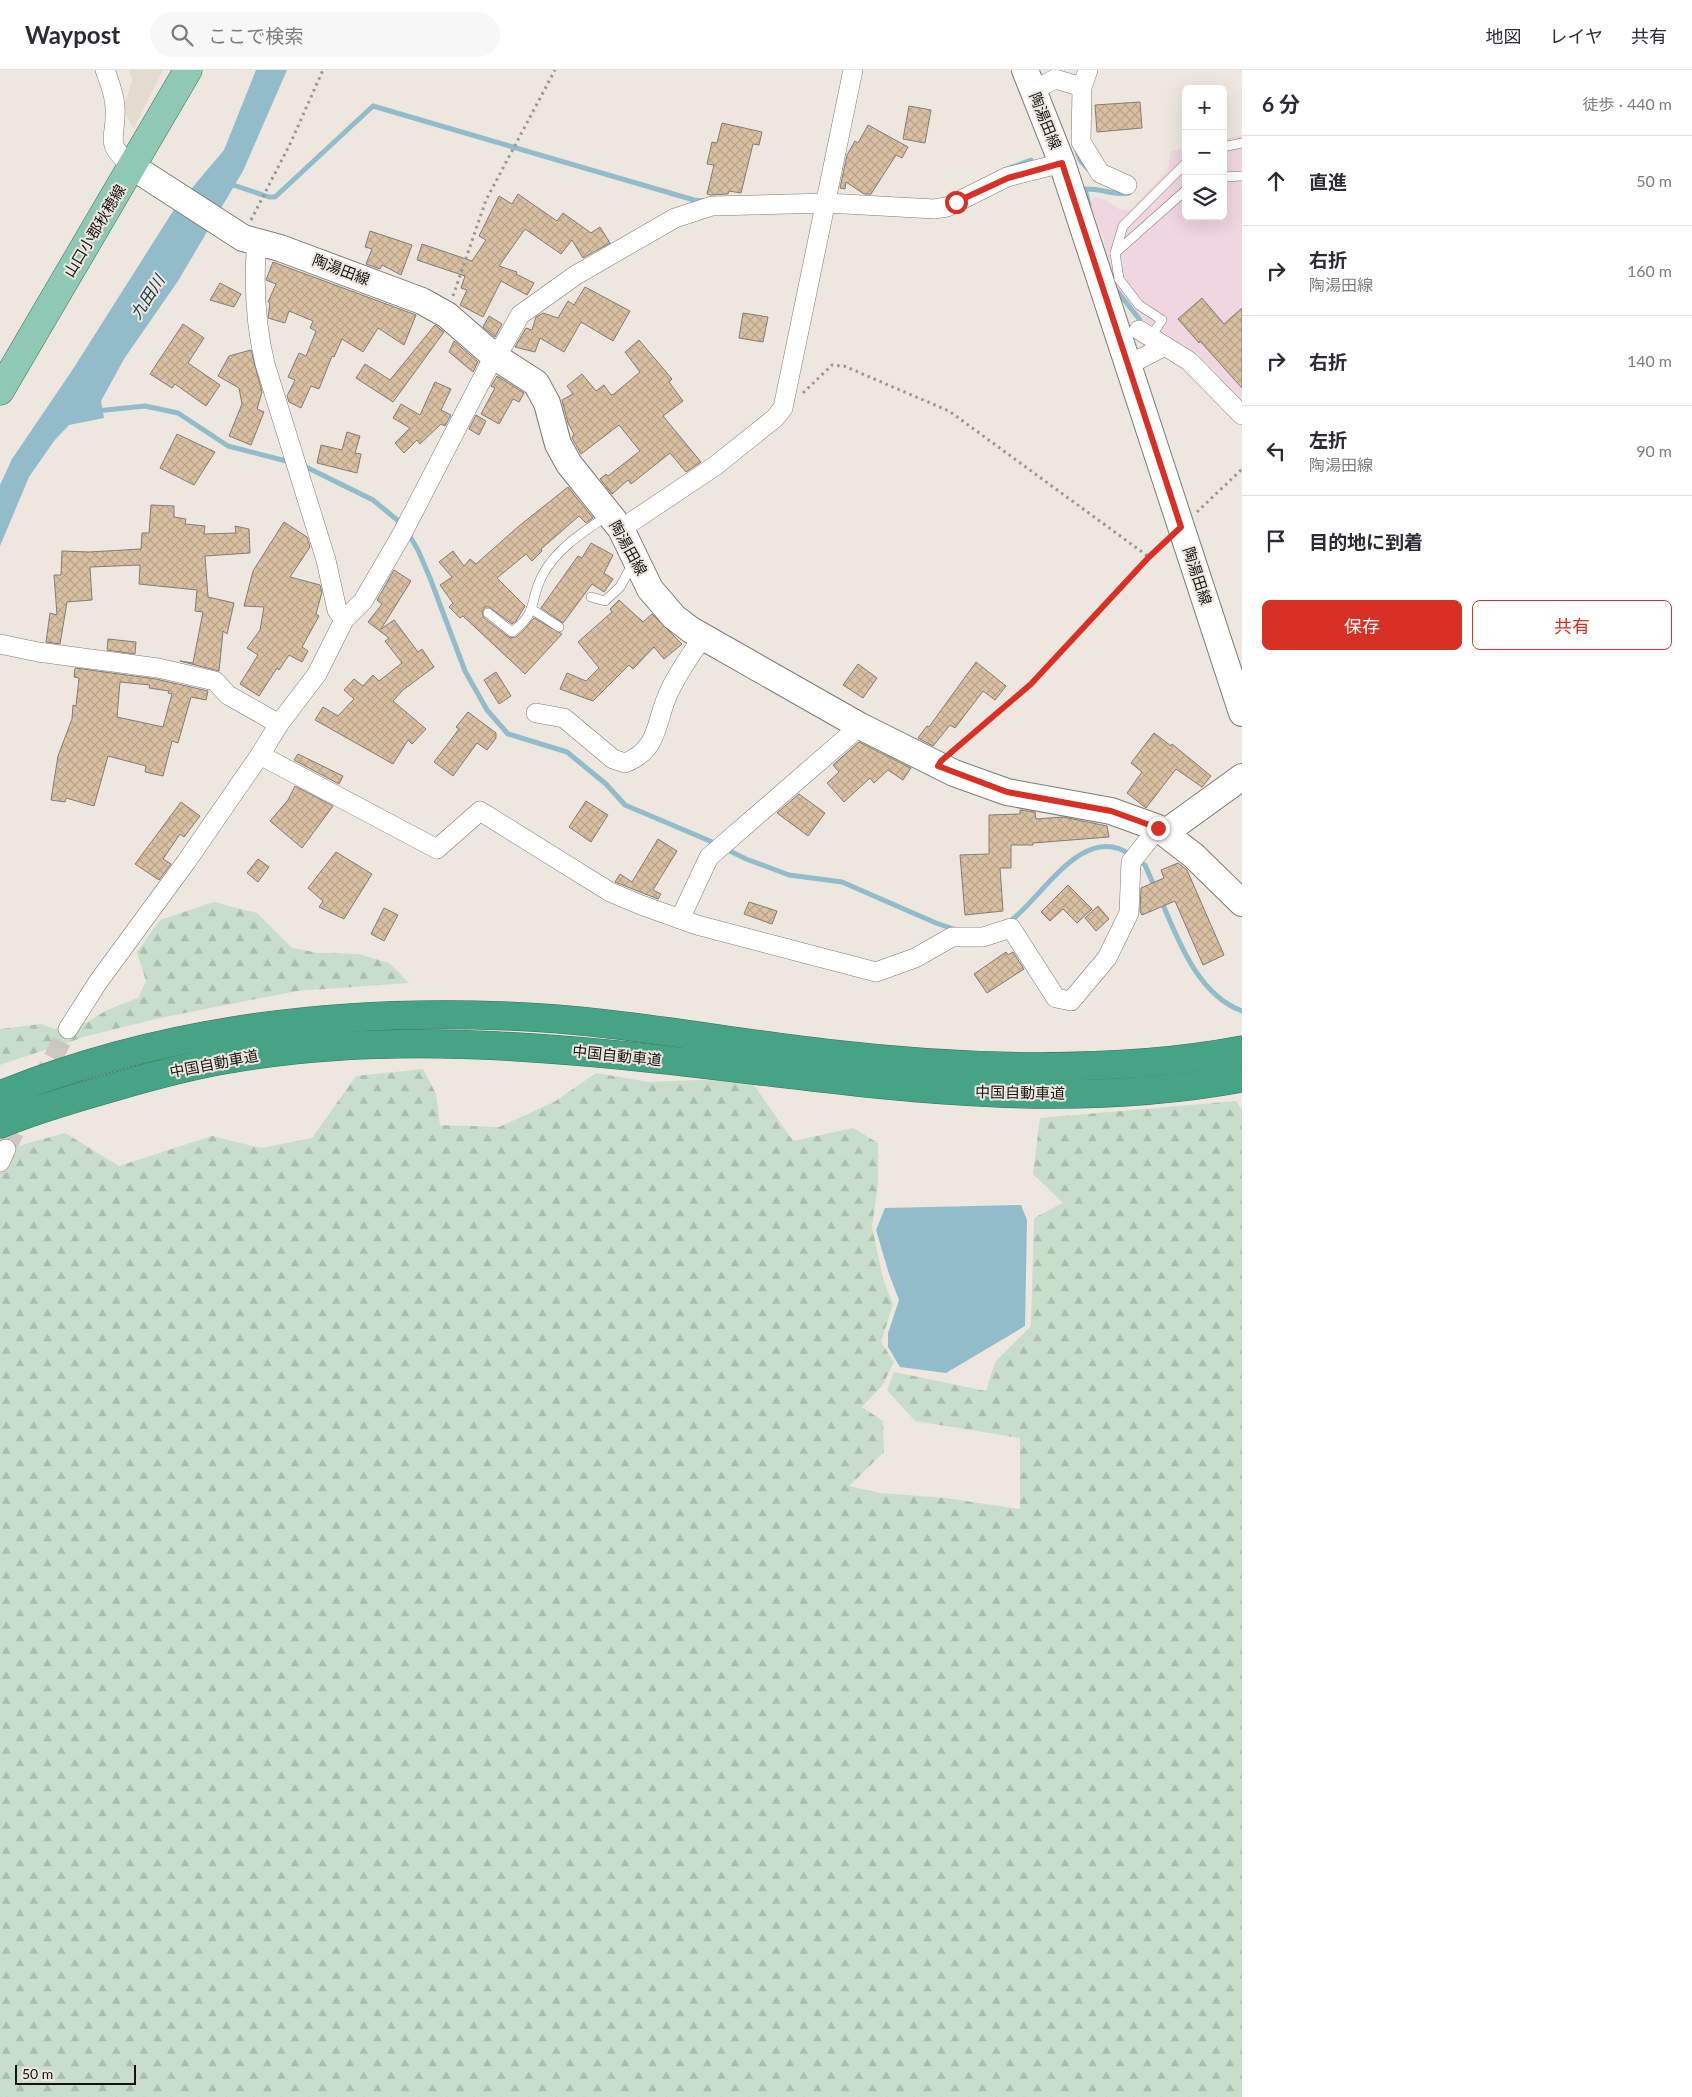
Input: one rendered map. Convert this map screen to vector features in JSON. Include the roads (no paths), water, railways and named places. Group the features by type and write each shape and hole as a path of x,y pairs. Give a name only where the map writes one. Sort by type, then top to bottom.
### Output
{"highway":[{"name":"中国自動車道","path":"0,1095 82,1066 190,1039 291,1022 354,1017 509,1016 610,1024 835,1054 1023,1066 1161,1060 1242,1050"},
{"name":"中国自動車道","path":"2,1145 86,1095 162,1074 230,1059 355,1044 485,1045 599,1053 841,1082 949,1092 1012,1094 1113,1092 1162,1089 1242,1078"}],"main road":[{"name":"山口小郡秋穂線","path":"0,391 133,167 188,70"},
{"name":"陶湯田線","path":"1029,80 1062,163 1242,713"},
{"name":"陶湯田線","path":"133,167 245,238 280,248 422,301 447,316 494,355 536,383 547,403 558,444 569,464 615,522 636,558 650,589 674,617 703,637 860,726 938,766 1007,792 1111,811 1162,830 1242,903"},
{"path":"1162,830 1242,777"}],"street":[{"path":"105,70 115,107 114,146 118,154 133,167"},
{"path":"615,522 715,466 776,418 783,408 827,203 853,70"},
{"path":"1029,80 1085,79 1081,142 1100,173 1127,185"},
{"path":"68,1029 98,982 186,862 260,755 278,724 317,674 344,620 363,600 406,526 494,355 504,344 520,315 576,275 675,218 712,206 827,203 934,209 947,207 1008,178 1062,163"},
{"path":"245,238 258,332 326,560 337,610 344,620"},
{"path":"1128,365 1152,337 1189,361 1242,415"},
{"path":"536,713 564,718 613,759 625,763 636,759 652,743 666,696 677,675 703,637"},
{"path":"0,644 38,652 158,668 215,680 228,695 278,724"},
{"path":"680,919 708,856 860,726"},
{"path":"260,755 437,849 480,810 610,892 680,919 876,972 915,958 952,937 983,937 1012,928 1056,998 1071,1000 1107,958 1129,913 1135,856 1151,838 1162,830"}],"lane":[{"path":"1227,146 1242,143"},
{"path":"1152,337 1162,320 1140,305 1119,280 1115,253 1123,226 1182,167"},
{"path":"1227,177 1242,176"},
{"path":"1115,253 1182,194"},
{"path":"488,613 512,632 522,625 533,610 534,598 543,575 556,557 577,535 615,522"},
{"path":"591,597 605,601 620,588 636,558"},
{"path":"533,610 559,627"}],"water":[{"name":"九田川","path":"256,70 287,70 243,171 178,281 124,359 101,401 104,418 69,425 54,441 29,477 0,546 0,485 12,459 73,369 175,208 224,150"},
{"path":"1021,1205 1027,1220 1025,1326 946,1373 900,1367 888,1347 888,1333 899,1300 876,1230 885,1208"}],"waterway":[{"path":"230,184 269,197 275,197 373,106 694,200 705,201"},
{"path":"1077,151 1080,160 1088,169"},
{"path":"1004,170 1031,160"},
{"path":"1089,205 1085,189 1118,194 1129,193"},
{"path":"1117,291 1140,320"},
{"path":"96,411 145,406 178,413 228,446 290,462"},
{"path":"300,464 373,500 402,524"},
{"path":"408,533 418,550 430,578 465,671 487,710 508,734 567,752 606,784 625,805 717,844"},
{"path":"1009,922 1079,855 1096,848 1113,847 1131,855"},
{"path":"724,848 746,859 789,875 842,882 936,923 957,930"},
{"path":"1137,860 1145,865 1155,888"},
{"path":"1161,900 1191,964 1213,993 1242,1011"}],"tunnel":[{"path":"40,1083 68,1029"},
{"path":"6,1149 25,1112"}]}
